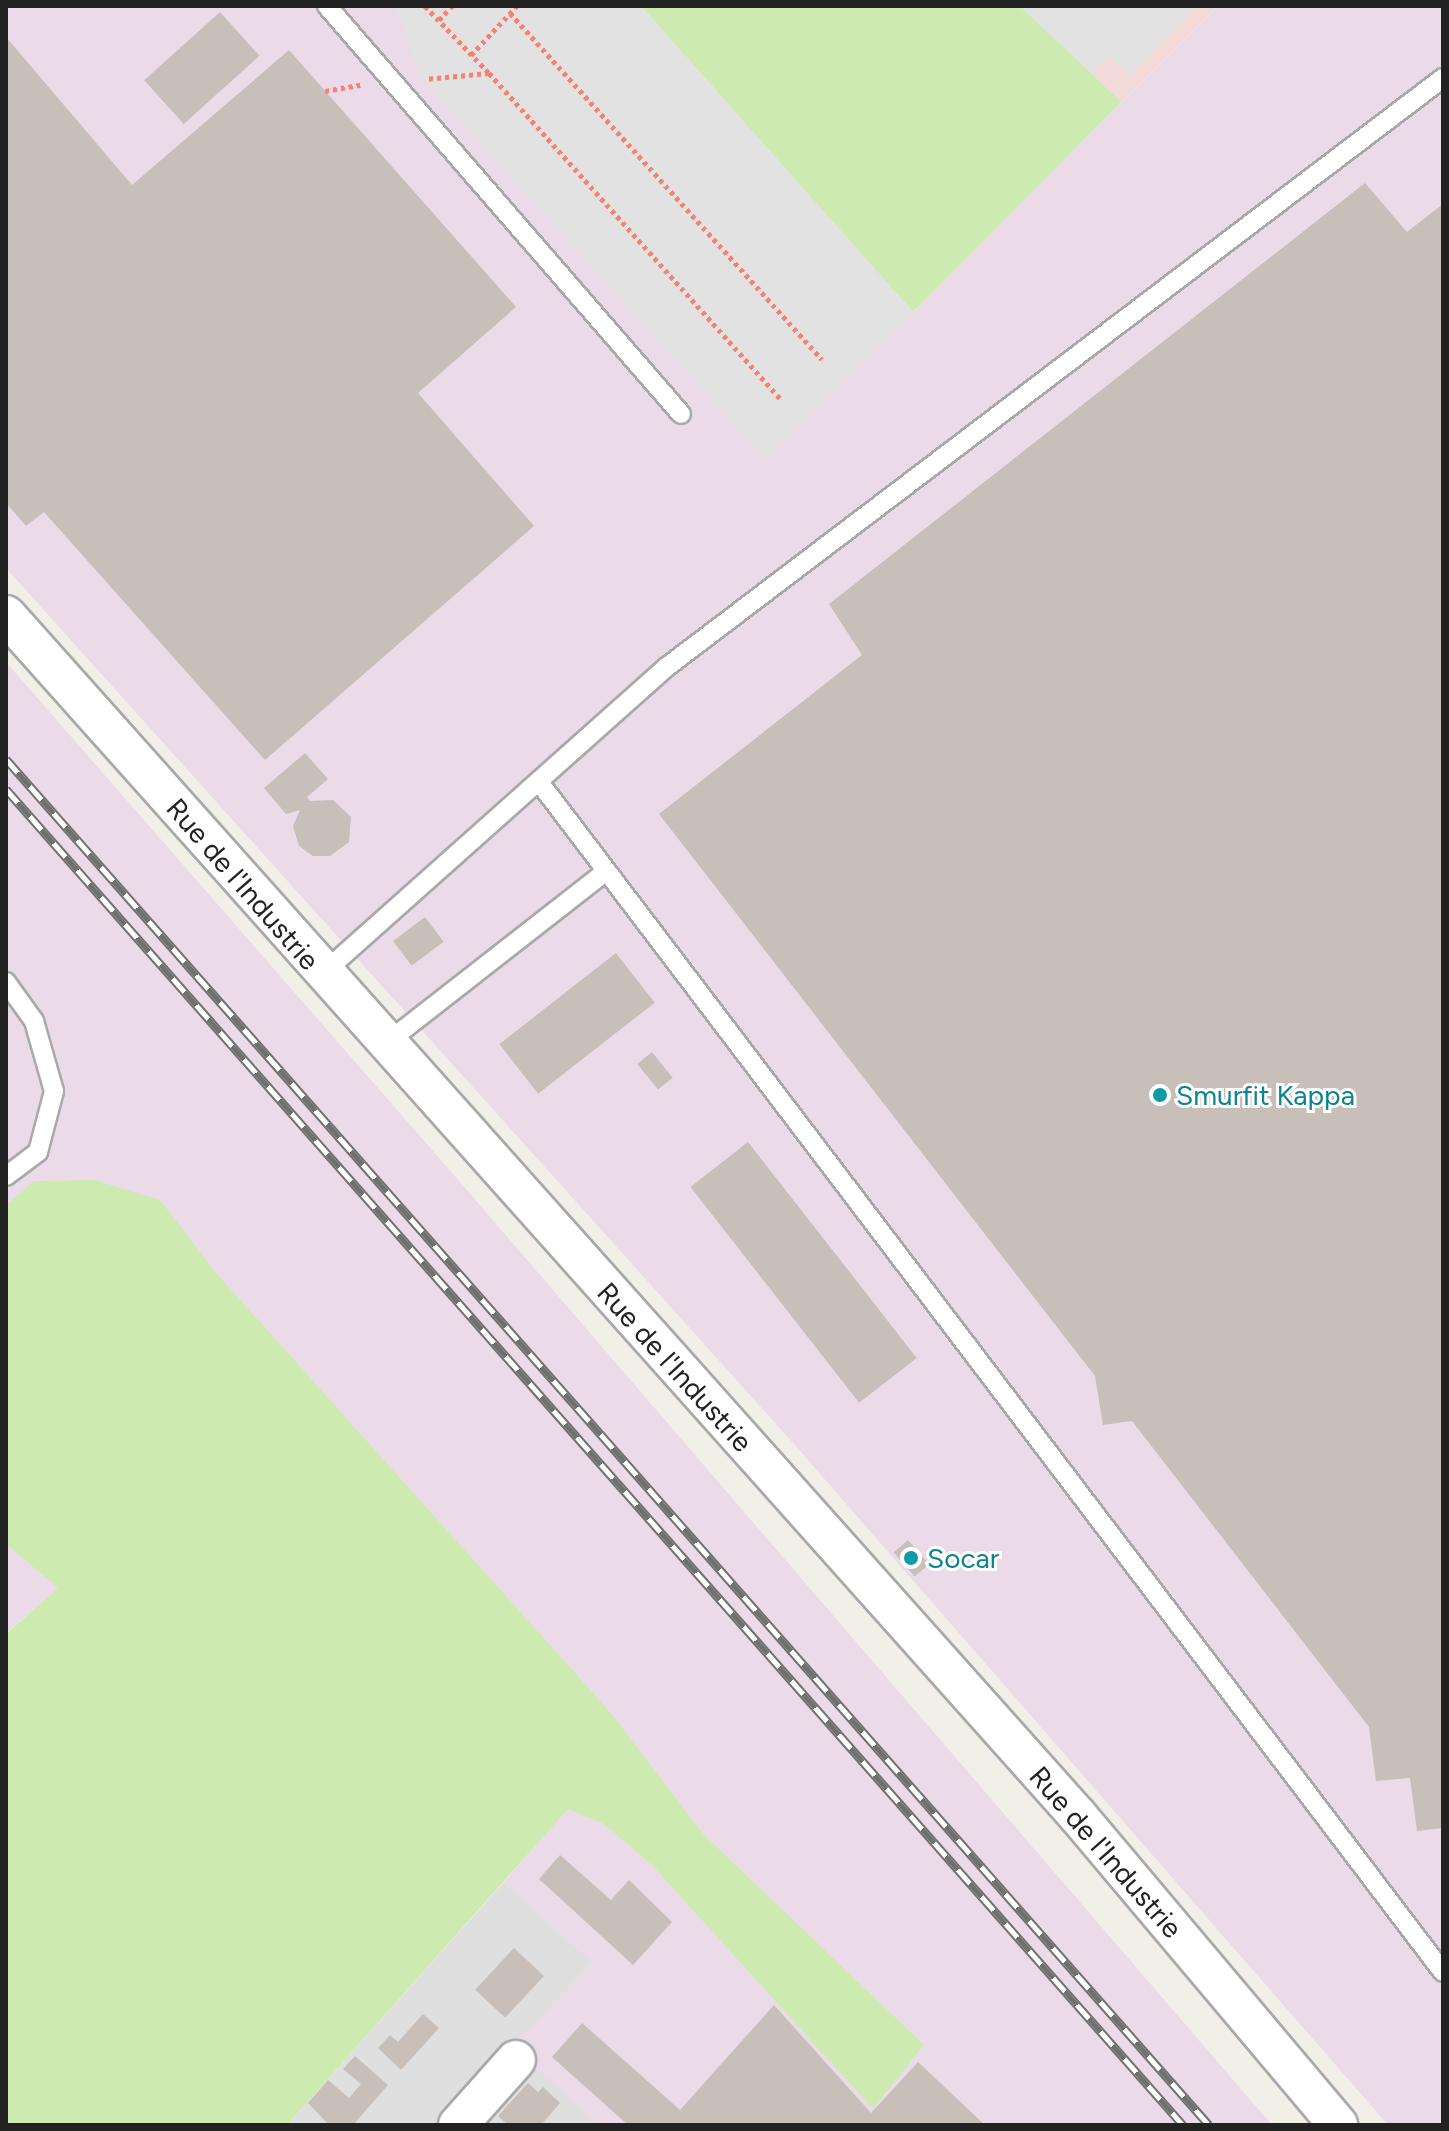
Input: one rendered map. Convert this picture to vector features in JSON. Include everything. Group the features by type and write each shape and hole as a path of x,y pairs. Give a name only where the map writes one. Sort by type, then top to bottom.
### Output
{"street":[{"name":"Rue de l'Industrie","path":"6,615 322,974 1078,1816 1338,2125"},
{"path":"458,2125 516,2060"}],"lane":[{"path":"327,6 681,414"},
{"path":"322,974 668,666 1443,78"},
{"path":"539,782 1443,1972"},
{"path":"385,1044 605,872"},
{"path":"6,982 34,1021 54,1091 38,1152 6,1176"}],"path":[{"path":"425,6 489,73 780,398"},
{"path":"438,20 452,6"},
{"path":"471,55 517,6"},
{"path":"510,13 822,359"},
{"path":"325,91 489,73"}],"shaded area":[{"path":"6,6 641,6 913,312 1218,6 1443,6 1443,2125 1388,2125 794,1444 6,568"},
{"path":"395,6 641,6 913,312 765,459 420,76"},
{"path":"1020,6 1218,6 1122,102"},
{"path":"1020,6 1197,6 1130,75 1110,57 1091,73"},
{"path":"6,662 460,1182 1272,2125 600,2125 512,2047 593,1962 504,1882 567,1809 6,1230"},
{"path":"6,1544 59,1588 6,1633"},
{"path":"504,1882 593,1962 513,2047 600,2125 287,2125"}],"green space":[{"path":"641,6 1020,6 1122,102 913,312"},
{"path":"94,1180 160,1200 217,1274 610,1712 704,1835 924,2045 873,2109 653,1866 604,1824 568,1809 287,2125 6,2125 6,1634 58,1588 6,1544 6,1205 34,1181"}],"building":[{"path":"220,12 259,56 184,124 144,80"},
{"path":"6,37 132,185 289,50 516,307 418,393 534,526 265,760 44,512 26,526 6,503"},
{"name":"Smurfit Kappa","path":"1365,183 1407,232 1443,204 1443,1828 1417,1831 1410,1778 1376,1781 1369,1727 1132,1421 1103,1425 1095,1376 659,814 862,655 829,604"},
{"path":"305,753 328,779 307,797 310,801 333,800 351,817 349,842 330,856 313,856 299,846 293,826 300,810 286,814 264,788"},
{"path":"425,917 444,942 412,966 393,941"},
{"path":"616,953 655,1003 538,1094 499,1044"},
{"path":"652,1052 673,1078 658,1090 637,1064"},
{"path":"748,1142 917,1358 859,1403 690,1187"},
{"name":"Socar","path":"908,1540 929,1564 915,1577 894,1552"},
{"path":"560,1855 611,1900 629,1880 672,1922 633,1965 539,1879"},
{"path":"514,1948 544,1976 505,2018 475,1990"},
{"path":"774,2005 871,2113 918,2062 985,2125 628,2125 552,2057 582,2023 680,2110"},
{"path":"423,2014 439,2028 401,2070 378,2048 390,2035 398,2042"},
{"path":"355,2056 388,2085 353,2125 329,2125 308,2103 328,2080 349,2098 361,2084 343,2069"},
{"path":"528,2083 538,2092 543,2087 560,2103 541,2125 508,2125 498,2116"}],"railway":[{"path":"6,759 1209,2125"},
{"path":"6,789 1183,2125"}],"place":[{"name":"Smurfit Kappa","path":"1160,1095"},
{"name":"Socar","path":"911,1558"}]}
